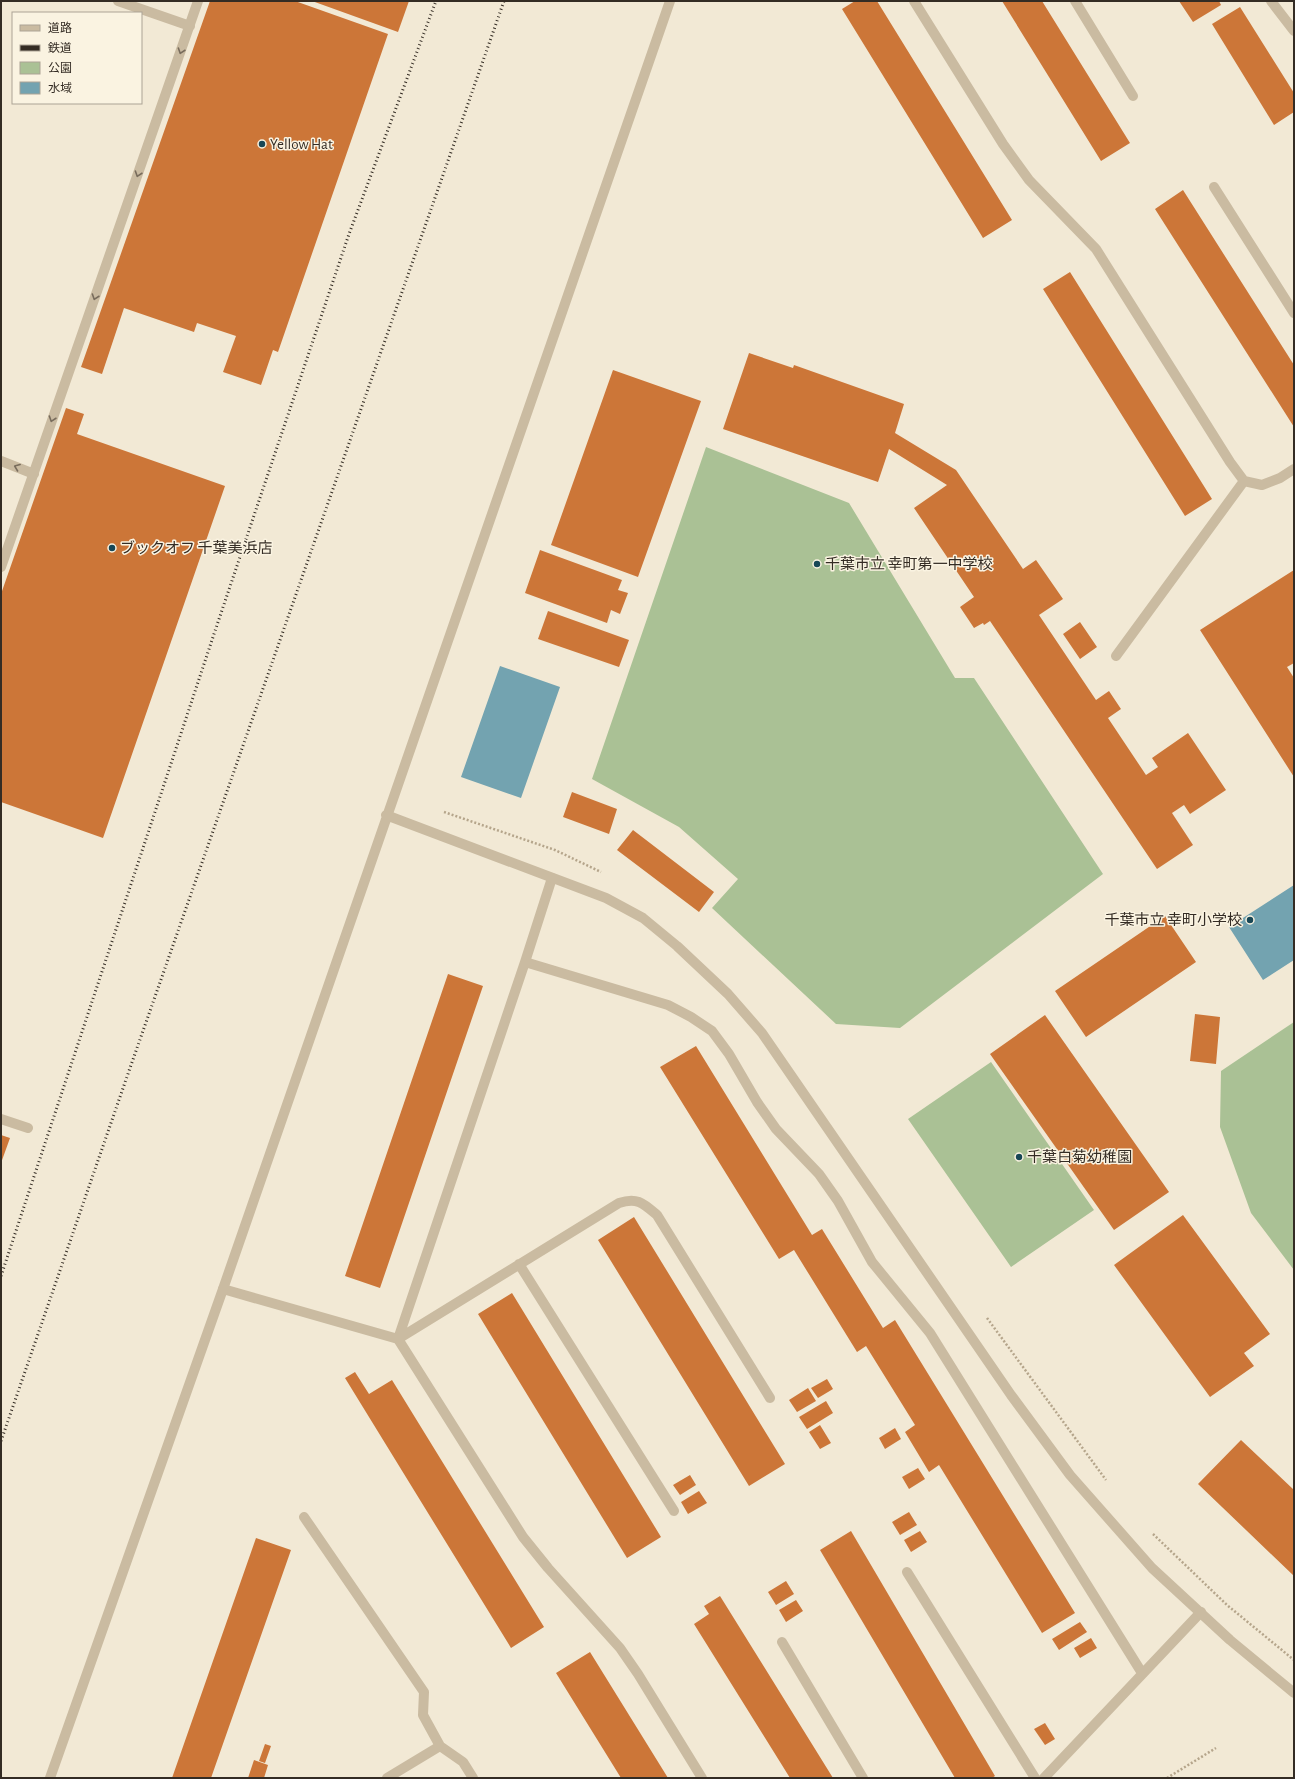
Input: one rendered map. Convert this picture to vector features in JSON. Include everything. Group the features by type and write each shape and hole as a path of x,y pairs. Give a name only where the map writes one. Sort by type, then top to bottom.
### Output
{"street":[{"path":"118,1 190,26"},
{"path":"1,568 198,1"},
{"path":"50,1778 223,1289 386,815 670,1"},
{"path":"914,1 1003,144 1029,180 1096,250 1230,462 1244,481 1262,485 1280,478 1294,469"},
{"path":"1075,1 1133,96"},
{"path":"1271,1 1294,31"},
{"path":"1214,187 1294,313"},
{"path":"1,461 34,474"},
{"path":"1116,656 1244,481"},
{"path":"386,815 606,898 643,918 677,946 728,994 762,1034 1011,1395 1070,1475 1152,1568 1230,1640 1294,1693"},
{"path":"398,1339 552,878"},
{"path":"525,962 668,1005 691,1017 712,1031 729,1054 757,1102 776,1129 819,1174 838,1201 872,1262 930,1333 1142,1673"},
{"path":"1,1119 28,1128"},
{"path":"398,1339 618,1203 630,1200 644,1204 657,1215 770,1398"},
{"path":"519,1264 674,1511"},
{"path":"223,1289 398,1339 523,1537 548,1568 620,1648 638,1674 702,1778"},
{"path":"304,1517 424,1692 423,1715 440,1746 463,1762 473,1778"},
{"path":"907,1572 1034,1778"},
{"path":"1044,1778 1201,1612"},
{"path":"782,1642 863,1778"},
{"path":"387,1778 440,1746"}],"path":[{"path":"1167,1778 1216,1748"}],"green space":[{"path":"706,447 849,503 955,678 974,678 1103,874 900,1028 836,1024 712,908 738,879 679,827 592,779"},
{"path":"1294,1022 1294,1270 1251,1213 1220,1127 1221,1071"},
{"path":"991,1062 1094,1210 1011,1267 908,1119"}],"water":[{"path":"500,666 560,687 521,798 461,777"},
{"path":"1294,885 1294,960 1263,980 1229,927"}],"building":[{"path":"210,1 295,1 388,34 278,352 273,350 261,385 223,372 236,336 197,323 194,332 124,308 102,374 81,367"},
{"path":"312,1 409,1 398,32"},
{"path":"855,1 877,1 1012,220 983,238 842,9"},
{"path":"1002,1 1042,1 1130,143 1101,161"},
{"path":"1179,1 1219,1 1221,5 1193,22"},
{"path":"1240,7 1294,93 1294,112 1274,125 1212,24"},
{"path":"1183,190 1294,365 1294,427 1155,209"},
{"path":"1070,272 1212,499 1185,516 1043,289"},
{"path":"749,353 793,368 794,365 904,404 895,433 956,470 1023,569 1036,560 1063,599 1039,615 1096,700 1109,691 1121,709 1108,718 1146,775 1158,767 1152,758 1188,733 1226,790 1190,814 1184,805 1172,813 1193,845 1157,869 990,621 984,625 983,623 974,628 960,607 974,597 914,508 947,485 889,449 878,482 723,429"},
{"path":"613,370 701,401 638,577 551,545"},
{"path":"66,408 84,414 77,434 225,486 103,838 1,802 1,594"},
{"path":"540,550 622,580 618,590 628,593 620,614 611,610 607,623 525,593"},
{"path":"1294,570 1294,663 1287,667 1294,678 1294,777 1200,630"},
{"path":"548,611 629,640 619,667 538,639"},
{"path":"1080,622 1097,647 1080,659 1063,634"},
{"path":"572,792 617,809 609,834 563,817"},
{"path":"633,830 714,892 699,912 617,850"},
{"path":"1165,916 1196,962 1086,1037 1055,991"},
{"path":"448,974 483,986 380,1288 345,1276"},
{"path":"1195,1014 1220,1017 1216,1064 1190,1061"},
{"path":"1045,1015 1169,1192 1114,1230 990,1054"},
{"path":"696,1046 812,1235 822,1229 883,1328 895,1320 1075,1613 1042,1633 939,1465 929,1472 905,1432 915,1425 866,1346 857,1352 794,1250 779,1259 660,1067"},
{"path":"1,1135 10,1138 1,1163"},
{"path":"1183,1215 1270,1334 1244,1353 1254,1366 1210,1397 1114,1265"},
{"path":"634,1217 785,1464 749,1486 598,1240"},
{"path":"512,1293 661,1537 627,1558 478,1314"},
{"path":"355,1372 369,1394 392,1380 544,1627 511,1648 345,1378"},
{"path":"827,1379 833,1389 818,1398 811,1388"},
{"path":"808,1388 816,1401 797,1412 789,1400"},
{"path":"826,1401 833,1413 807,1429 799,1417"},
{"path":"820,1425 831,1443 820,1449 809,1432"},
{"path":"895,1428 901,1439 885,1449 879,1438"},
{"path":"1241,1440 1294,1490 1294,1576 1198,1484"},
{"path":"918,1468 925,1479 909,1489 902,1477"},
{"path":"690,1475 696,1485 680,1495 673,1485"},
{"path":"699,1491 707,1503 688,1514 681,1502"},
{"path":"909,1512 917,1525 900,1535 892,1522"},
{"path":"851,1531 995,1776 992,1778 955,1778 820,1550"},
{"path":"920,1531 927,1542 911,1552 904,1540"},
{"path":"256,1538 291,1550 211,1778 172,1778"},
{"path":"786,1581 794,1594 776,1605 768,1592"},
{"path":"720,1596 833,1778 790,1778 694,1624 709,1614 704,1606"},
{"path":"796,1600 803,1611 786,1622 779,1610"},
{"path":"1080,1622 1087,1632 1059,1650 1052,1639"},
{"path":"1091,1638 1097,1648 1080,1658 1074,1648"},
{"path":"590,1652 668,1778 621,1778 556,1673"},
{"path":"1045,1723 1055,1739 1045,1745 1034,1729"},
{"path":"265,1744 271,1746 265,1763 259,1761"},
{"path":"254,1760 268,1765 264,1778 248,1778"}],"railway":[{"path":"1,1276 215,631 349,234 436,1"},
{"path":"1,1441 130,1068 504,1"}],"place":[{"name":"Yellow Hat","path":"262,144"},
{"name":"ブックオフ 千葉美浜店","path":"112,548"},
{"name":"千葉市立 幸町第一中学校","path":"817,564"},
{"name":"千葉市立 幸町小学校","path":"1250,920"},
{"name":"千葉白菊幼稚園","path":"1019,1157"}]}
